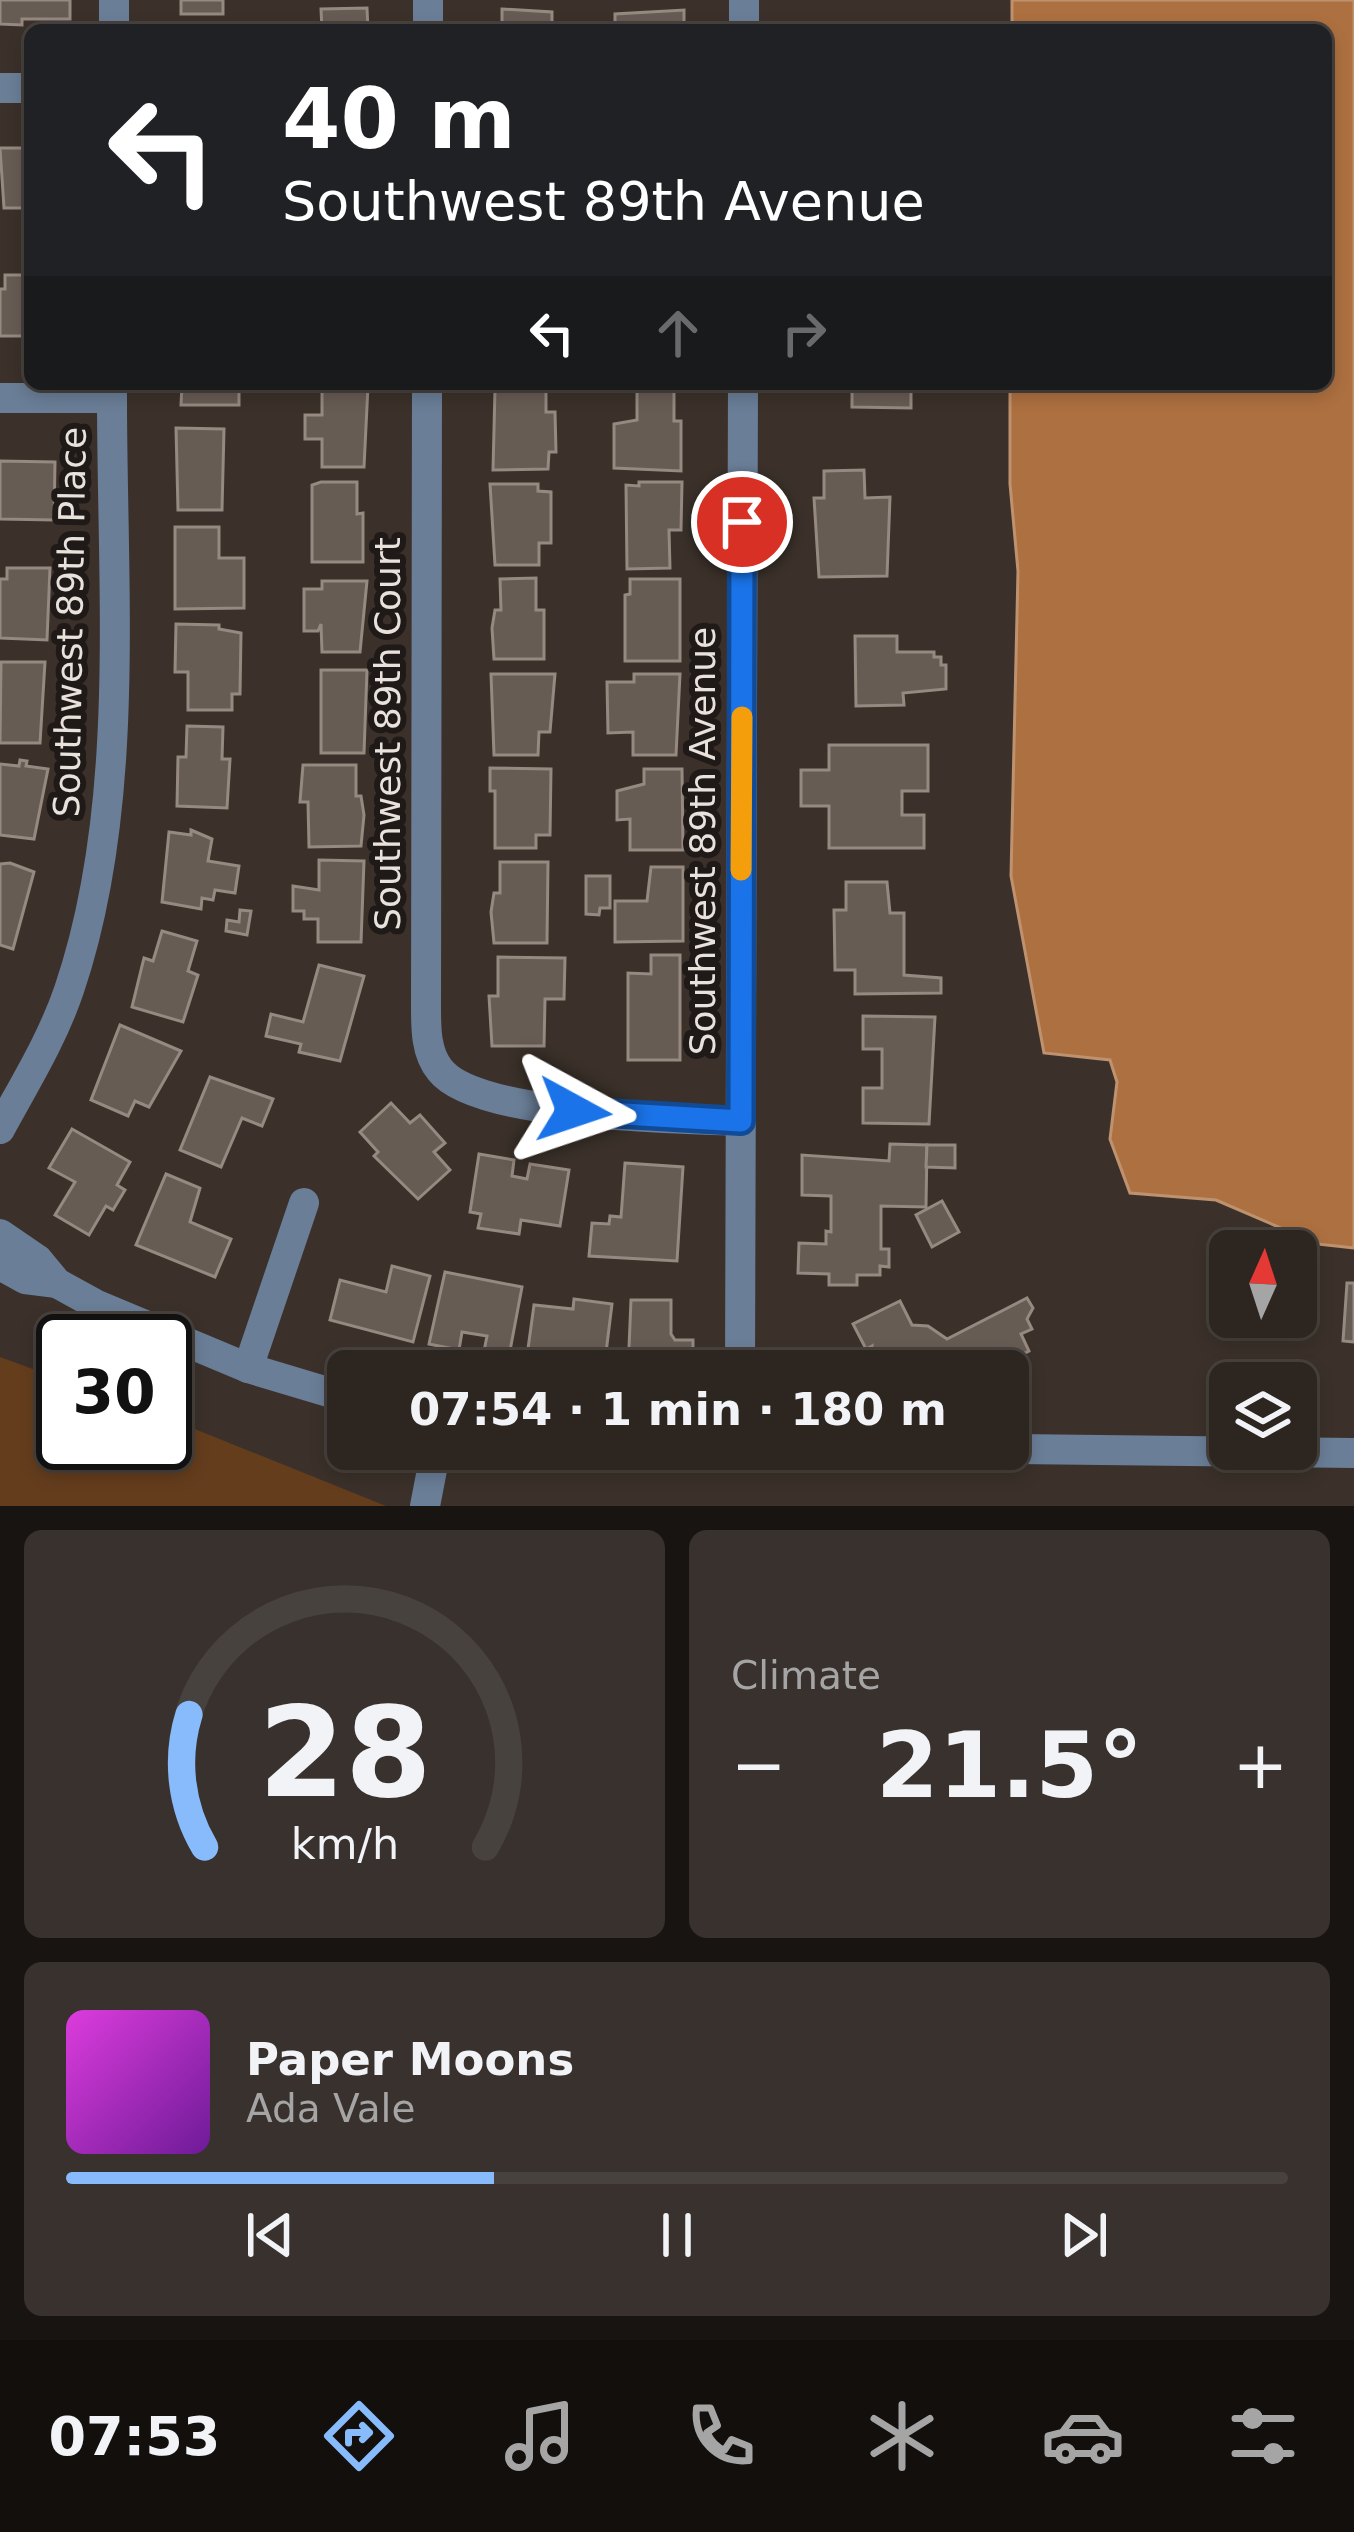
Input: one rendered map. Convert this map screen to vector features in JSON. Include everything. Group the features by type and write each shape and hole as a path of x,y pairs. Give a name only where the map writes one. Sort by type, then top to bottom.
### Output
{"street":[{"name":"Southwest 89th Court","path":"427,390 425,1008 431,1053 448,1078 469,1091 529,1105 741,1121"},
{"name":"Southwest 89th Avenue","path":"740,1350 743,390"},
{"path":"0,398 112,391"},
{"name":"Southwest 89th Place","path":"0,1129 41,1059 68,994 103,852 111,760 112,391"},
{"path":"248,1368 304,1203"},
{"path":"0,1234 38,1260 57,1283"},
{"path":"0,1265 25,1279 57,1283 142,1327 248,1368 327,1392"},
{"path":"1029,1449 1354,1453"},
{"path":"425,1506 432,1470"}],"shaded area":[{"path":"1012,0 1354,0 1354,1248 1318,1244 1317,1230 1286,1230 1216,1200 1130,1193 1110,1139 1117,1082 1110,1060 1044,1053 1011,876 1018,571 1010,484 1010,390 1332,390 1332,24 1012,24"},
{"path":"0,1357 36,1370 36,1470 192,1470 192,1428 386,1506 0,1506"}],"building":[{"path":"0,0 70,0 70,19 0,24"},
{"path":"181,0 223,0 223,14 181,14"},
{"path":"367,8 368,24 322,24 321,9"},
{"path":"502,9 552,12 552,24 502,24"},
{"path":"684,10 684,24 615,24 615,14"},
{"path":"0,148 24,148 24,208 4,208"},
{"path":"5,275 24,275 24,336 0,336 0,289 5,289"},
{"path":"182,390 239,390 239,405 181,405"},
{"path":"322,390 368,390 364,467 322,467 322,439 305,439 305,415 322,415"},
{"path":"495,390 546,390 546,412 555,412 556,452 549,452 548,469 493,470"},
{"path":"637,390 674,390 674,421 681,421 681,471 614,468 614,424 637,420"},
{"path":"852,390 911,390 911,408 852,407"},
{"path":"176,428 224,429 222,510 178,510"},
{"path":"0,461 55,462 54,520 0,519"},
{"path":"864,470 865,498 890,497 887,576 819,577 814,498 824,498 824,471"},
{"path":"357,482 357,514 363,513 363,562 312,562 312,485"},
{"path":"639,482 682,482 681,530 669,530 670,568 627,569 626,485 639,486"},
{"path":"490,484 538,484 538,491 551,492 551,543 539,543 539,565 495,565"},
{"path":"175,527 219,527 219,558 244,558 244,608 175,609"},
{"path":"7,568 50,568 47,640 0,638 0,579 7,579"},
{"path":"536,578 536,610 544,610 544,659 494,659 492,628 495,610 501,610 500,579"},
{"path":"630,579 680,579 680,661 625,661 625,595 630,594"},
{"path":"322,581 367,581 360,652 322,652 321,624 318,631 304,631 304,589 322,589"},
{"path":"176,624 219,625 219,629 241,633 240,694 232,694 232,710 188,710 188,672 175,672"},
{"path":"855,636 897,636 897,652 934,652 934,657 941,657 941,665 946,665 946,689 903,693 904,705 856,706"},
{"path":"1,662 45,662 40,743 0,743"},
{"path":"321,670 367,670 364,753 321,753"},
{"path":"491,674 555,674 550,732 539,732 538,755 494,755"},
{"path":"634,674 680,674 676,755 633,755 633,732 608,733 607,682 634,682"},
{"path":"187,726 223,727 222,759 230,759 227,808 177,806 178,757 186,757"},
{"path":"829,745 928,745 928,791 902,791 902,815 924,815 924,848 829,848 829,806 801,806 801,770 829,770"},
{"path":"20,760 27,761 26,766 48,769 34,839 0,835 0,764 19,766"},
{"path":"303,765 356,765 356,796 361,796 364,815 361,846 309,847 308,802 300,802"},
{"path":"490,768 551,769 550,835 536,835 536,848 495,848"},
{"path":"644,769 682,769 683,850 630,850 630,819 617,820 617,791 644,784"},
{"path":"191,830 212,839 208,861 239,866 235,893 215,890 213,900 202,898 201,909 162,902 169,832 191,835"},
{"path":"319,860 364,861 361,942 318,942 318,919 304,919 304,911 293,911 293,886 319,890"},
{"path":"500,862 548,862 547,943 494,943 491,912 494,893 500,893"},
{"path":"0,864 34,872 13,949 0,945"},
{"path":"651,867 683,867 683,941 615,942 615,901 647,901"},
{"path":"586,876 610,876 610,908 600,908 599,915 586,914"},
{"path":"846,882 887,882 890,913 904,913 904,975 941,978 941,993 855,994 855,970 835,970 834,910 846,910"},
{"path":"240,910 251,911 247,935 226,931 227,920 239,922"},
{"path":"162,931 197,941 188,971 198,975 183,1022 132,1007 144,958 153,961"},
{"path":"651,955 680,955 680,1060 628,1060 628,973 651,974"},
{"path":"498,957 565,958 564,999 545,999 544,1046 492,1046 489,996 498,996"},
{"path":"319,965 364,976 340,1061 299,1052 301,1044 266,1036 271,1014 303,1022"},
{"path":"863,1016 935,1017 929,1124 863,1123 863,1088 882,1088 882,1049 863,1049"},
{"path":"120,1025 181,1051 149,1107 135,1101 128,1116 91,1100"},
{"path":"210,1077 273,1099 262,1126 242,1118 221,1167 180,1150"},
{"path":"391,1103 410,1123 420,1115 445,1143 434,1152 450,1170 418,1199 374,1156 378,1152 360,1132"},
{"path":"72,1129 130,1162 117,1185 125,1190 113,1210 106,1206 89,1235 55,1215 75,1182 49,1168"},
{"path":"890,1144 927,1145 926,1207 881,1206 881,1249 889,1249 889,1267 880,1266 880,1275 857,1275 857,1285 829,1285 829,1274 798,1273 799,1243 826,1244 826,1231 831,1232 831,1196 802,1195 802,1155 889,1161"},
{"path":"927,1145 955,1145 955,1168 926,1167"},
{"path":"479,1154 514,1160 512,1176 527,1179 530,1164 569,1170 560,1226 521,1220 519,1234 478,1228 481,1214 470,1212"},
{"path":"625,1163 683,1167 677,1261 589,1256 592,1223 609,1224 610,1216 621,1217"},
{"path":"166,1174 200,1188 190,1222 231,1239 215,1277 136,1245"},
{"path":"942,1201 959,1232 932,1247 916,1215"},
{"path":"392,1266 430,1276 413,1342 330,1320 340,1280 386,1292"},
{"path":"445,1272 522,1287 510,1350 484,1350 487,1336 462,1332 459,1350 429,1344"},
{"path":"1347,1283 1354,1283 1354,1342 1343,1341"},
{"path":"1027,1298 1033,1308 1027,1319 1032,1329 1021,1334 1029,1350 871,1350 872,1346 866,1349 853,1324 900,1301 912,1325 928,1326 947,1339"},
{"path":"574,1299 612,1304 606,1350 528,1350 534,1305 573,1309"},
{"path":"631,1300 671,1300 671,1334 675,1340 693,1340 693,1350 629,1350"}],"slow traffic":[{"path":"741,870 742,717"}],"route":[{"path":"574,1111 741,1121 742,522"}]}
